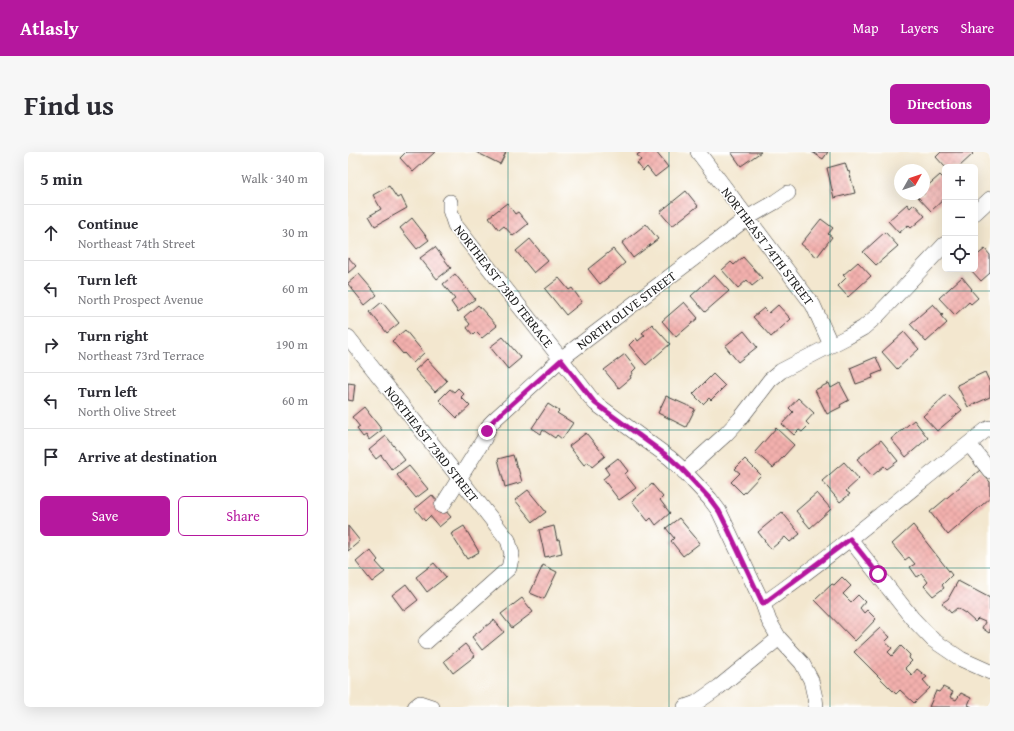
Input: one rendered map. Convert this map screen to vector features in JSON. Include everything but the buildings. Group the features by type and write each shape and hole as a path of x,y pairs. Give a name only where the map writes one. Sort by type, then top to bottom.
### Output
{"street":[{"name":"NORTHEAST 74TH STREET","path":"698,152 813,306 831,345"},
{"name":"NORTH OLIVE STREET","path":"442,506 484,439 490,424 495,419 561,360 747,218 788,193"},
{"path":"978,210 990,199"},
{"name":"NORTHEAST 73RD TERRACE","path":"450,202 451,214 455,225 595,403 670,458 710,499 719,511 763,604 769,621 779,638 802,664 811,680 816,707"},
{"path":"684,472 725,435 740,419 770,380 781,371 863,328 877,316 942,247"},
{"name":"NORTHEAST 73RD STREET","path":"348,337 508,540 512,554 509,568 426,642"},
{"path":"763,604 850,539 990,428"},
{"path":"969,444 990,471"},
{"path":"850,539 912,618 933,640 961,659 990,672"},
{"path":"685,707 696,703 719,687 779,638"},
{"path":"415,707 420,703 432,707"}],"route":[{"path":"487,431 490,424 495,419 561,360 595,403 670,458 710,499 719,511 763,604 850,539 878,574"}]}
